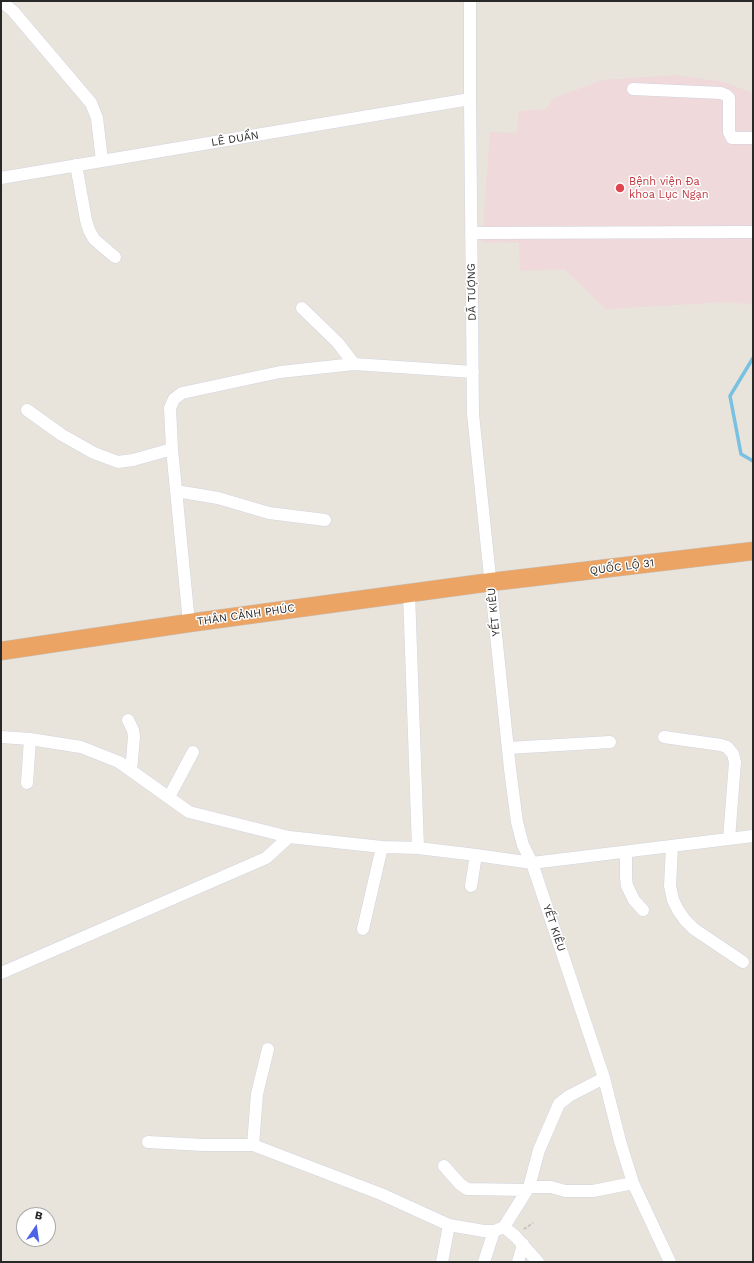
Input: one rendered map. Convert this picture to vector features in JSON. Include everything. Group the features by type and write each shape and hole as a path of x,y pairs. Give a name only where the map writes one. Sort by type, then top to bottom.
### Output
{"highway":[{"name":"QUỐC LỘ 31","path":"491,582 750,555"},
{"name":"THÂN CẢNH PHÚC","path":"1,651 189,623 491,582"}],"street":[{"path":"1,1 13,11 91,102 97,118 102,161"},
{"name":"DÃ TƯỢNG","path":"470,1 473,414 491,582"},
{"path":"633,89 721,93 726,95 729,98 729,132 732,138 753,138"},
{"name":"LÊ DUẨN","path":"1,178 470,99"},
{"path":"76,165 89,230 94,239 116,257"},
{"path":"471,233 753,232"},
{"path":"302,308 338,343 354,364"},
{"path":"189,623 172,449 170,408 174,399 182,393 280,372 354,364 473,372"},
{"path":"27,410 62,435 94,453 118,462 133,460 172,449"},
{"path":"176,491 218,498 269,513 325,520"},
{"name":"YẾT KIÊU","path":"491,582 517,822 604,1078 620,1141 633,1182 670,1262"},
{"path":"409,593 418,848"},
{"path":"128,720 133,730 134,737 131,771"},
{"path":"664,736 721,745 727,747 734,754 735,762 729,839"},
{"path":"1,737 30,739 81,747 119,762 189,812 289,837 382,847 418,848 532,863 753,836"},
{"path":"27,783 30,739"},
{"path":"508,748 610,742"},
{"path":"169,797 193,752"},
{"path":"1,972 266,858 289,837"},
{"path":"672,846 670,886 673,900 678,910 694,929 743,962"},
{"path":"363,929 382,847"},
{"path":"626,852 627,886 634,900 643,910"},
{"path":"471,886 476,855"},
{"path":"253,1145 257,1094 268,1049"},
{"path":"484,1262 499,1229 528,1188 539,1150 560,1104 569,1096 604,1078"},
{"path":"148,1142 204,1145 253,1145 381,1194 449,1225 484,1231 499,1229 515,1236 538,1262"},
{"path":"444,1166 460,1184 467,1189 551,1187 565,1191 593,1191 633,1182"},
{"path":"442,1262 449,1225"},
{"path":"518,1262 523,1244"}],"shaded area":[{"name":"Bệnh viện Đa khoa Lục Ngạn","path":"676,75 724,82 753,93 753,305 728,302 606,309 564,269 520,271 519,243 482,242 490,132 517,133 519,111 546,109 554,98 602,80"}],"waterway":[{"path":"753,358 730,396 741,454 753,461"}],"place":[{"name":"Bệnh viện Đa khoa Lục Ngạn","path":"620,188"}]}
